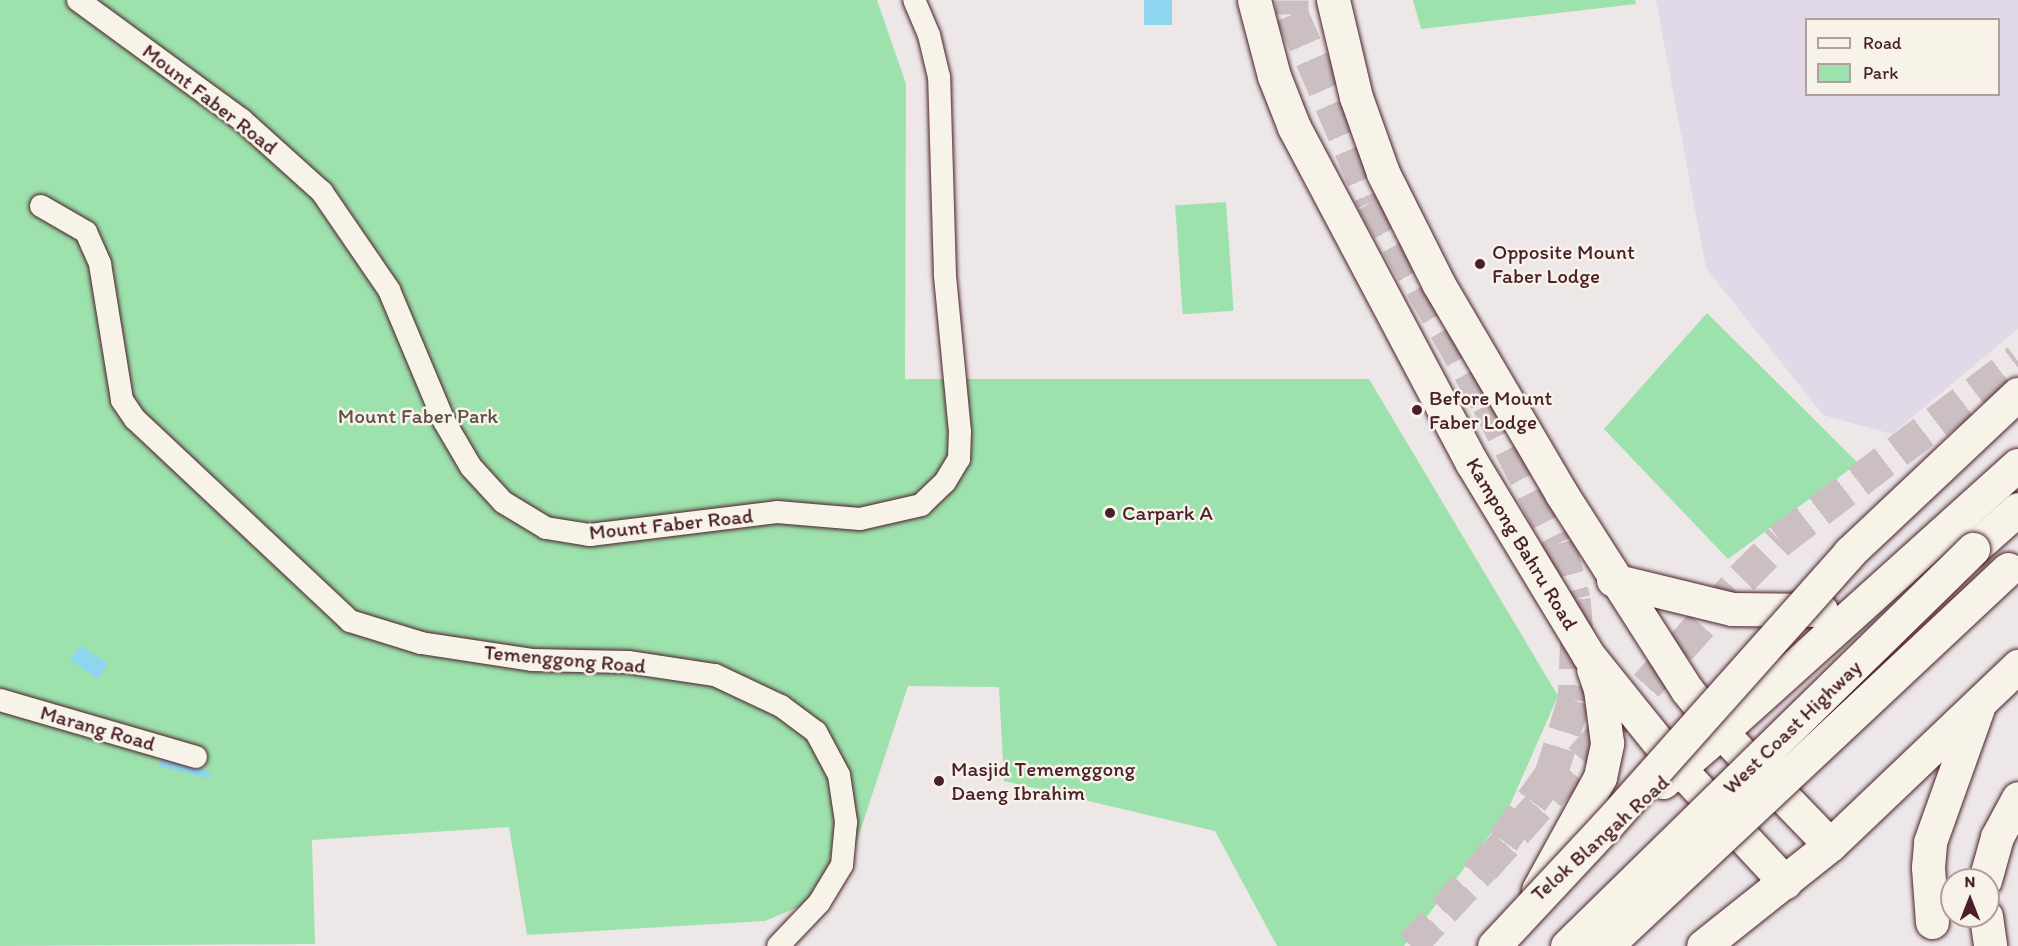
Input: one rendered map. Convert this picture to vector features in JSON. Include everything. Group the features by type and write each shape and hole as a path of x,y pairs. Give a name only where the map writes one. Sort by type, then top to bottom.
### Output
{"main road":[{"path":"1333,1 1356,98 1383,173 1438,283 1613,580 1687,690 1721,732 1830,845"},
{"name":"Kampong Bahru Road","path":"1255,3 1294,127 1472,463 1589,656 1679,768 1785,882"},
{"path":"1494,946 1849,553 2018,394"},
{"name":"Telok Blangah Road","path":"1482,946 1535,895 1721,732 1858,606 2018,465"},
{"name":"West Coast Highway","path":"1567,946 1973,549 2018,509"},
{"name":"West Coast Highway","path":"1606,946 2013,565"},
{"path":"1613,580 1732,609 1793,612 1858,606"},
{"path":"1535,895 1600,777 1606,743 1604,715 1589,656"},
{"path":"1703,946 1830,845 2018,666"},
{"path":"1932,922 1928,867 1935,820 1981,700"},
{"path":"1988,868 1997,837 2015,803"},
{"path":"1988,928 1990,946"}],"street":[{"name":"Mount Faber Road","path":"78,0 242,120 322,192 389,290 444,421 471,467 503,502 546,528 590,535 777,512 860,519 892,514 921,505 945,482 959,459 959,417 945,275 939,77 929,35 914,0"},
{"name":"Temenggong Road","path":"41,206 86,231 100,264 122,400 135,419 350,621 421,643 532,660 628,662 715,675 781,706 816,732 839,775 846,822 842,865 819,903 778,946"},
{"name":"Marang Road","path":"0,700 196,757"}],"shaded area":[{"path":"1656,0 2018,0 2018,329 1892,434 1823,415 1706,268"}],"green space":[{"name":"Mount Faber Park","path":"0,0 877,0 906,84 905,379 1369,379 1558,696 1506,814 1404,946 1277,946 1215,831 1004,781 999,687 908,686 841,889 765,921 527,935 509,827 312,840 315,944 0,946"},
{"path":"1413,0 1635,0 1636,4 1421,29"},
{"path":"1226,202 1234,311 1183,314 1175,206"},
{"path":"1707,313 1858,463 1728,559 1604,429"}],"water":[{"path":"1144,0 1172,0 1172,25 1144,25"},
{"path":"80,645 108,664 98,679 70,660"}],"waterway":[{"path":"162,763 207,774"}],"tunnel":[{"path":"1292,0 1292,14 1373,201 1488,404 1559,543 1574,599 1577,636 1574,700 1551,774 1483,868"},
{"path":"1483,868 1742,578 1780,540 2018,360"},
{"path":"1411,946 1483,868"}],"place":[{"name":"Opposite Mount Faber Lodge","path":"1480,264"},
{"name":"Before Mount Faber Lodge","path":"1417,410"},
{"name":"Carpark A","path":"1110,513"},
{"name":"Masjid Tememggong Daeng Ibrahim","path":"939,781"}]}
